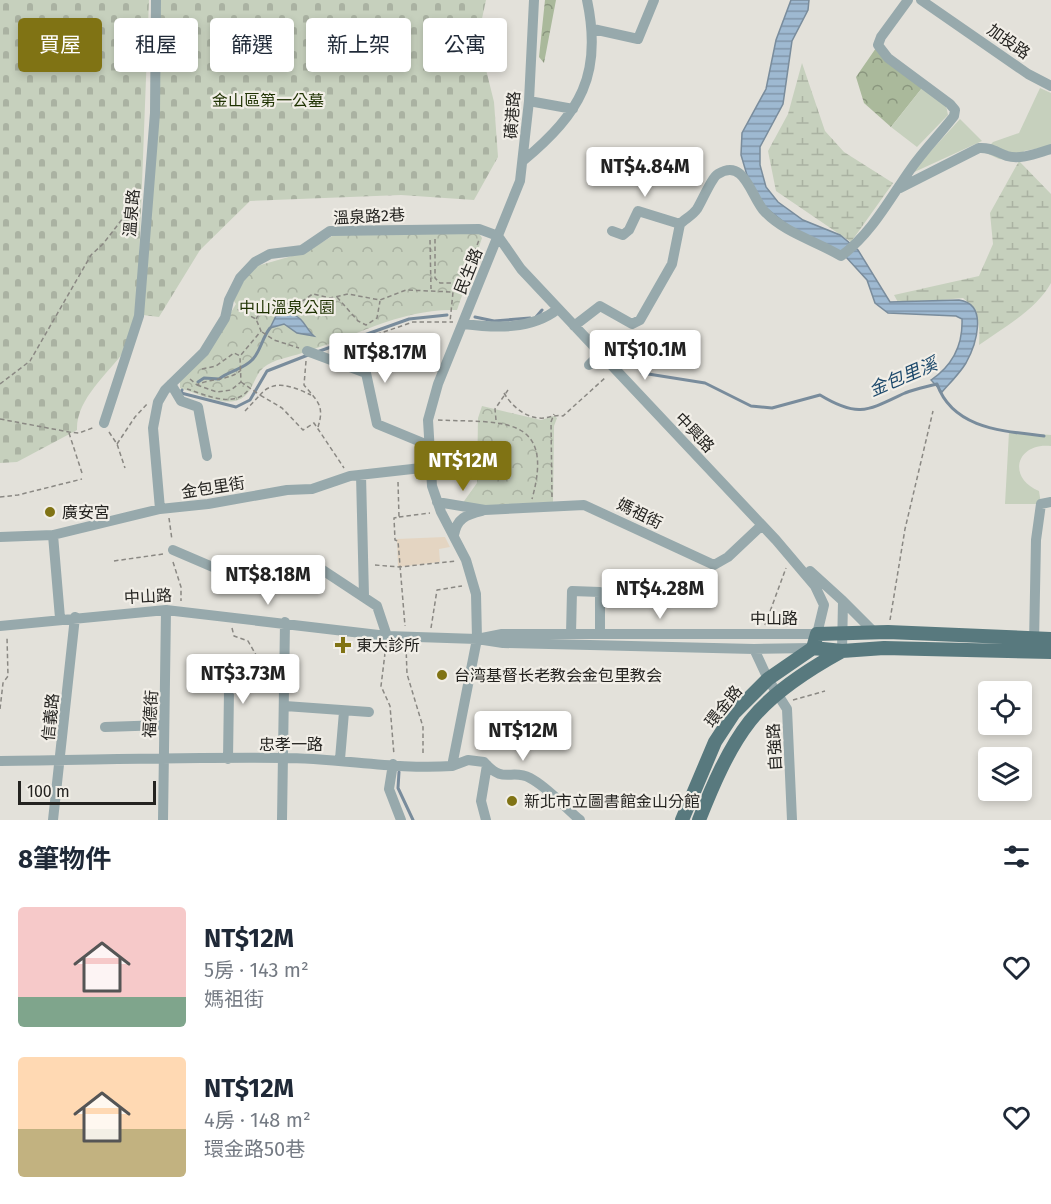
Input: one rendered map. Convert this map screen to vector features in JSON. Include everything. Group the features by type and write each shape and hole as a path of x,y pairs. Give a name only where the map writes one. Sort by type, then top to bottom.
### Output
{"main road":[{"name":"中山路","path":"815,641 842,634 882,633 1034,645"},
{"path":"815,641 842,651 1034,645 1051,639"},
{"name":"環金路","path":"682,820 715,742 734,713 768,679 815,641"},
{"path":"1034,645 1051,652"},
{"name":"環金路","path":"699,820 708,797 750,721 782,699 842,651"}],"street":[{"name":"溫泉路","path":"104,423 139,316 155,113 156,0"},
{"name":"磺港路","path":"524,160 534,0"},
{"path":"524,160 555,134 583,93 594,50 593,29 587,0"},
{"path":"593,29 638,39 654,0"},
{"path":"574,326 600,306 632,324 640,320 672,264 680,224 695,212 715,175 724,171 736,170 744,176 764,212 794,233 840,256 855,246 899,188 909,170 954,116 955,110 888,58 878,45 881,37 908,0"},
{"name":"加投路","path":"921,0 1028,74 1051,86"},
{"path":"529,101 573,109"},
{"path":"899,188 979,148 988,147 1009,157 1027,156 1051,149"},
{"name":"民生路","path":"477,639 475,585 466,560 439,507 432,486 428,420 438,384 520,181 524,160"},
{"path":"612,231 623,234 629,231 638,211 680,224"},
{"name":"溫泉路2巷","path":"168,387 204,352 225,318 240,278 255,262 270,254 302,250 330,231 484,231 498,236"},
{"name":"中興路","path":"498,236 521,269 776,540 815,586 824,605 815,641"},
{"path":"463,324 492,327 536,323 558,309"},
{"path":"317,354 366,373 377,424 428,445"},
{"path":"589,365 600,354"},
{"path":"160,509 153,428 158,402 168,387 181,401 198,407 207,456"},
{"name":"金包里街","path":"0,537 53,535 160,509 208,504 287,490 312,489 355,476 430,467"},
{"path":"355,476 364,596"},
{"path":"1034,645 1035,540 1041,504 1051,502"},
{"name":"媽祖街","path":"439,507 485,510 584,506 714,566 728,557 762,525"},
{"name":"媽祖街","path":"454,535 455,526 463,516 485,510"},
{"path":"53,535 60,618"},
{"name":"中興路","path":"776,540 882,633"},
{"path":"169,552 215,568 318,567 377,606 387,636"},
{"path":"571,634 572,591 600,592 600,634"},
{"path":"842,651 843,601"},
{"name":"中山路","path":"3,625 166,610 285,622 387,636 477,639 503,643 754,649 815,641"},
{"name":"福德街","path":"163,820 164,725 167,702 166,610"},
{"name":"信義路","path":"53,820 59,795 60,760 75,617"},
{"path":"282,820 286,675 285,622"},
{"name":"中山路","path":"477,639 502,634 761,634 815,641"},
{"path":"452,766 477,639"},
{"name":"自強路","path":"754,649 768,679 787,709 792,820"},
{"path":"228,759 229,691 256,665 286,675"},
{"path":"285,706 369,712"},
{"path":"340,759 344,712"},
{"path":"105,727 164,725"},
{"name":"忠孝一路","path":"0,760 187,762 282,758 340,759 423,768 452,766 468,760 484,762 487,765"},
{"path":"393,764 389,789 401,820"},
{"path":"486,820 481,801 487,765 501,776 528,777 580,820"}],"path":[{"path":"0,384 30,361 91,255 116,229 139,197"},
{"path":"432,231 435,278 440,283 480,283"},
{"path":"431,290 432,231"},
{"path":"450,322 453,292 463,283 484,231"},
{"path":"256,319 264,307 275,301 300,302 313,294 330,298 348,294 380,300 406,290 453,292"},
{"path":"337,297 358,321 366,325 377,318 380,300"},
{"path":"228,305 256,319 262,332 266,335 317,354"},
{"path":"318,427 322,416 321,402 304,385 306,360 317,354 413,322 463,324"},
{"path":"241,382 240,356 262,332"},
{"path":"199,370 216,366 234,353 240,356"},
{"path":"197,385 205,380 220,380 241,370"},
{"path":"117,444 135,417 168,387 195,375"},
{"path":"504,393 520,411 540,419 554,414 563,416 606,377"},
{"path":"190,379 197,385 217,392 231,390 241,382"},
{"path":"241,382 282,408 303,430 314,423 321,435 355,476"},
{"path":"244,411 265,388 282,383 313,396"},
{"path":"186,389 226,400 237,399 250,388"},
{"path":"496,421 495,409 508,390"},
{"path":"882,633 933,411"},
{"path":"552,498 551,422 554,414"},
{"path":"0,419 79,433 104,423 117,444 124,468"},
{"path":"428,420 496,421 519,429 532,440 538,455 538,469 532,499 542,498"},
{"path":"69,432 82,473"},
{"path":"398,470 399,517"},
{"path":"0,497 18,495 82,479"},
{"path":"423,768 424,736 407,674 406,637 394,518 439,507"},
{"path":"114,561 169,552"},
{"path":"761,634 790,557"},
{"path":"363,564 399,567 466,560"},
{"path":"430,638 437,590 475,585"},
{"path":"233,616 232,632 234,636 248,641 256,653 256,665"},
{"path":"0,709 3,683 8,676 3,625"},
{"path":"387,636 381,686 390,706 393,764"},
{"path":"782,699 825,691"}],"shaded area":[{"path":"445,537 450,547 439,549 440,562 398,567 397,539"}],"green space":[{"path":"0,0 149,0 148,18 114,18 114,72 146,72 137,314 131,338 125,350 87,397 78,419 77,430 17,462 0,463"},
{"name":"金山區第一公墓","path":"159,0 486,0 482,18 423,18 423,72 487,72 494,102 498,157 474,200 401,195 250,201 200,250 159,317 143,315 155,72 198,72 198,18 158,18"},
{"path":"545,0 556,0 544,63 539,57"},
{"path":"876,48 922,88 891,127 864,103 856,77"},
{"path":"802,63 825,131 844,152 893,183 851,242 776,191 768,151 788,114"},
{"path":"922,88 946,105 948,115 917,147 891,127"},
{"path":"1040,88 1051,93 1051,146 1024,151 1019,161 999,159 984,152 993,142 1019,133"},
{"path":"960,119 982,141 910,174"},
{"path":"1019,161 1051,194 1051,283 1028,310 979,345 976,313 963,298 899,304 894,295 979,276 993,244 990,213"},
{"name":"中山溫泉公園","path":"479,233 482,238 457,310 416,314 397,319 272,362 263,368 247,394 238,400 217,400 180,388 180,379 212,344 236,304 233,300 242,282 257,266 306,252 334,235"},
{"path":"482,406 541,420 554,416 557,418 554,426 553,502 475,506 462,504 477,483 478,418"},
{"path":"1009,432 1051,435 1051,446 1030,449 1020,462 1019,470 1022,478 1039,491 1041,504 1005,504"}],"water":[{"name":"金包里溪","path":"791,0 809,0 808,10 792,41 783,104 760,147 760,165 766,187 778,202 803,220 840,235 858,250 890,302 959,300 968,303 974,309 978,326 970,355 961,370 942,392 931,380 945,368 955,354 961,337 962,319 956,316 888,313 875,303 867,280 846,257 794,230 766,208 749,182 741,155 742,133 766,89 776,40"},
{"path":"292,314 302,321 314,336 297,333 284,324 270,328 276,316"}],"waterway":[{"name":"金包里溪","path":"536,317 542,310"},
{"name":"金包里溪","path":"317,352 409,319 447,315"},
{"name":"金包里溪","path":"475,317 494,321 530,318"},
{"path":"198,382 204,378 219,379 249,363 256,355 270,328"},
{"name":"金包里溪","path":"182,390 181,393 236,407 250,400 267,371 308,355"},
{"name":"金包里溪","path":"642,373 705,383 751,406 772,408 820,395 844,407 871,408 909,392 937,384 945,399 967,419 996,429 1044,436"},
{"name":"金包里溪","path":"399,772 398,788 413,820"}],"place":[{"name":"廣安宮","path":"50,512"},
{"name":"東大診所","path":"343,645"},
{"name":"台湾基督长老教会金包里教会","path":"442,675"},
{"name":"新北市立圖書館金山分館","path":"512,801"}]}
